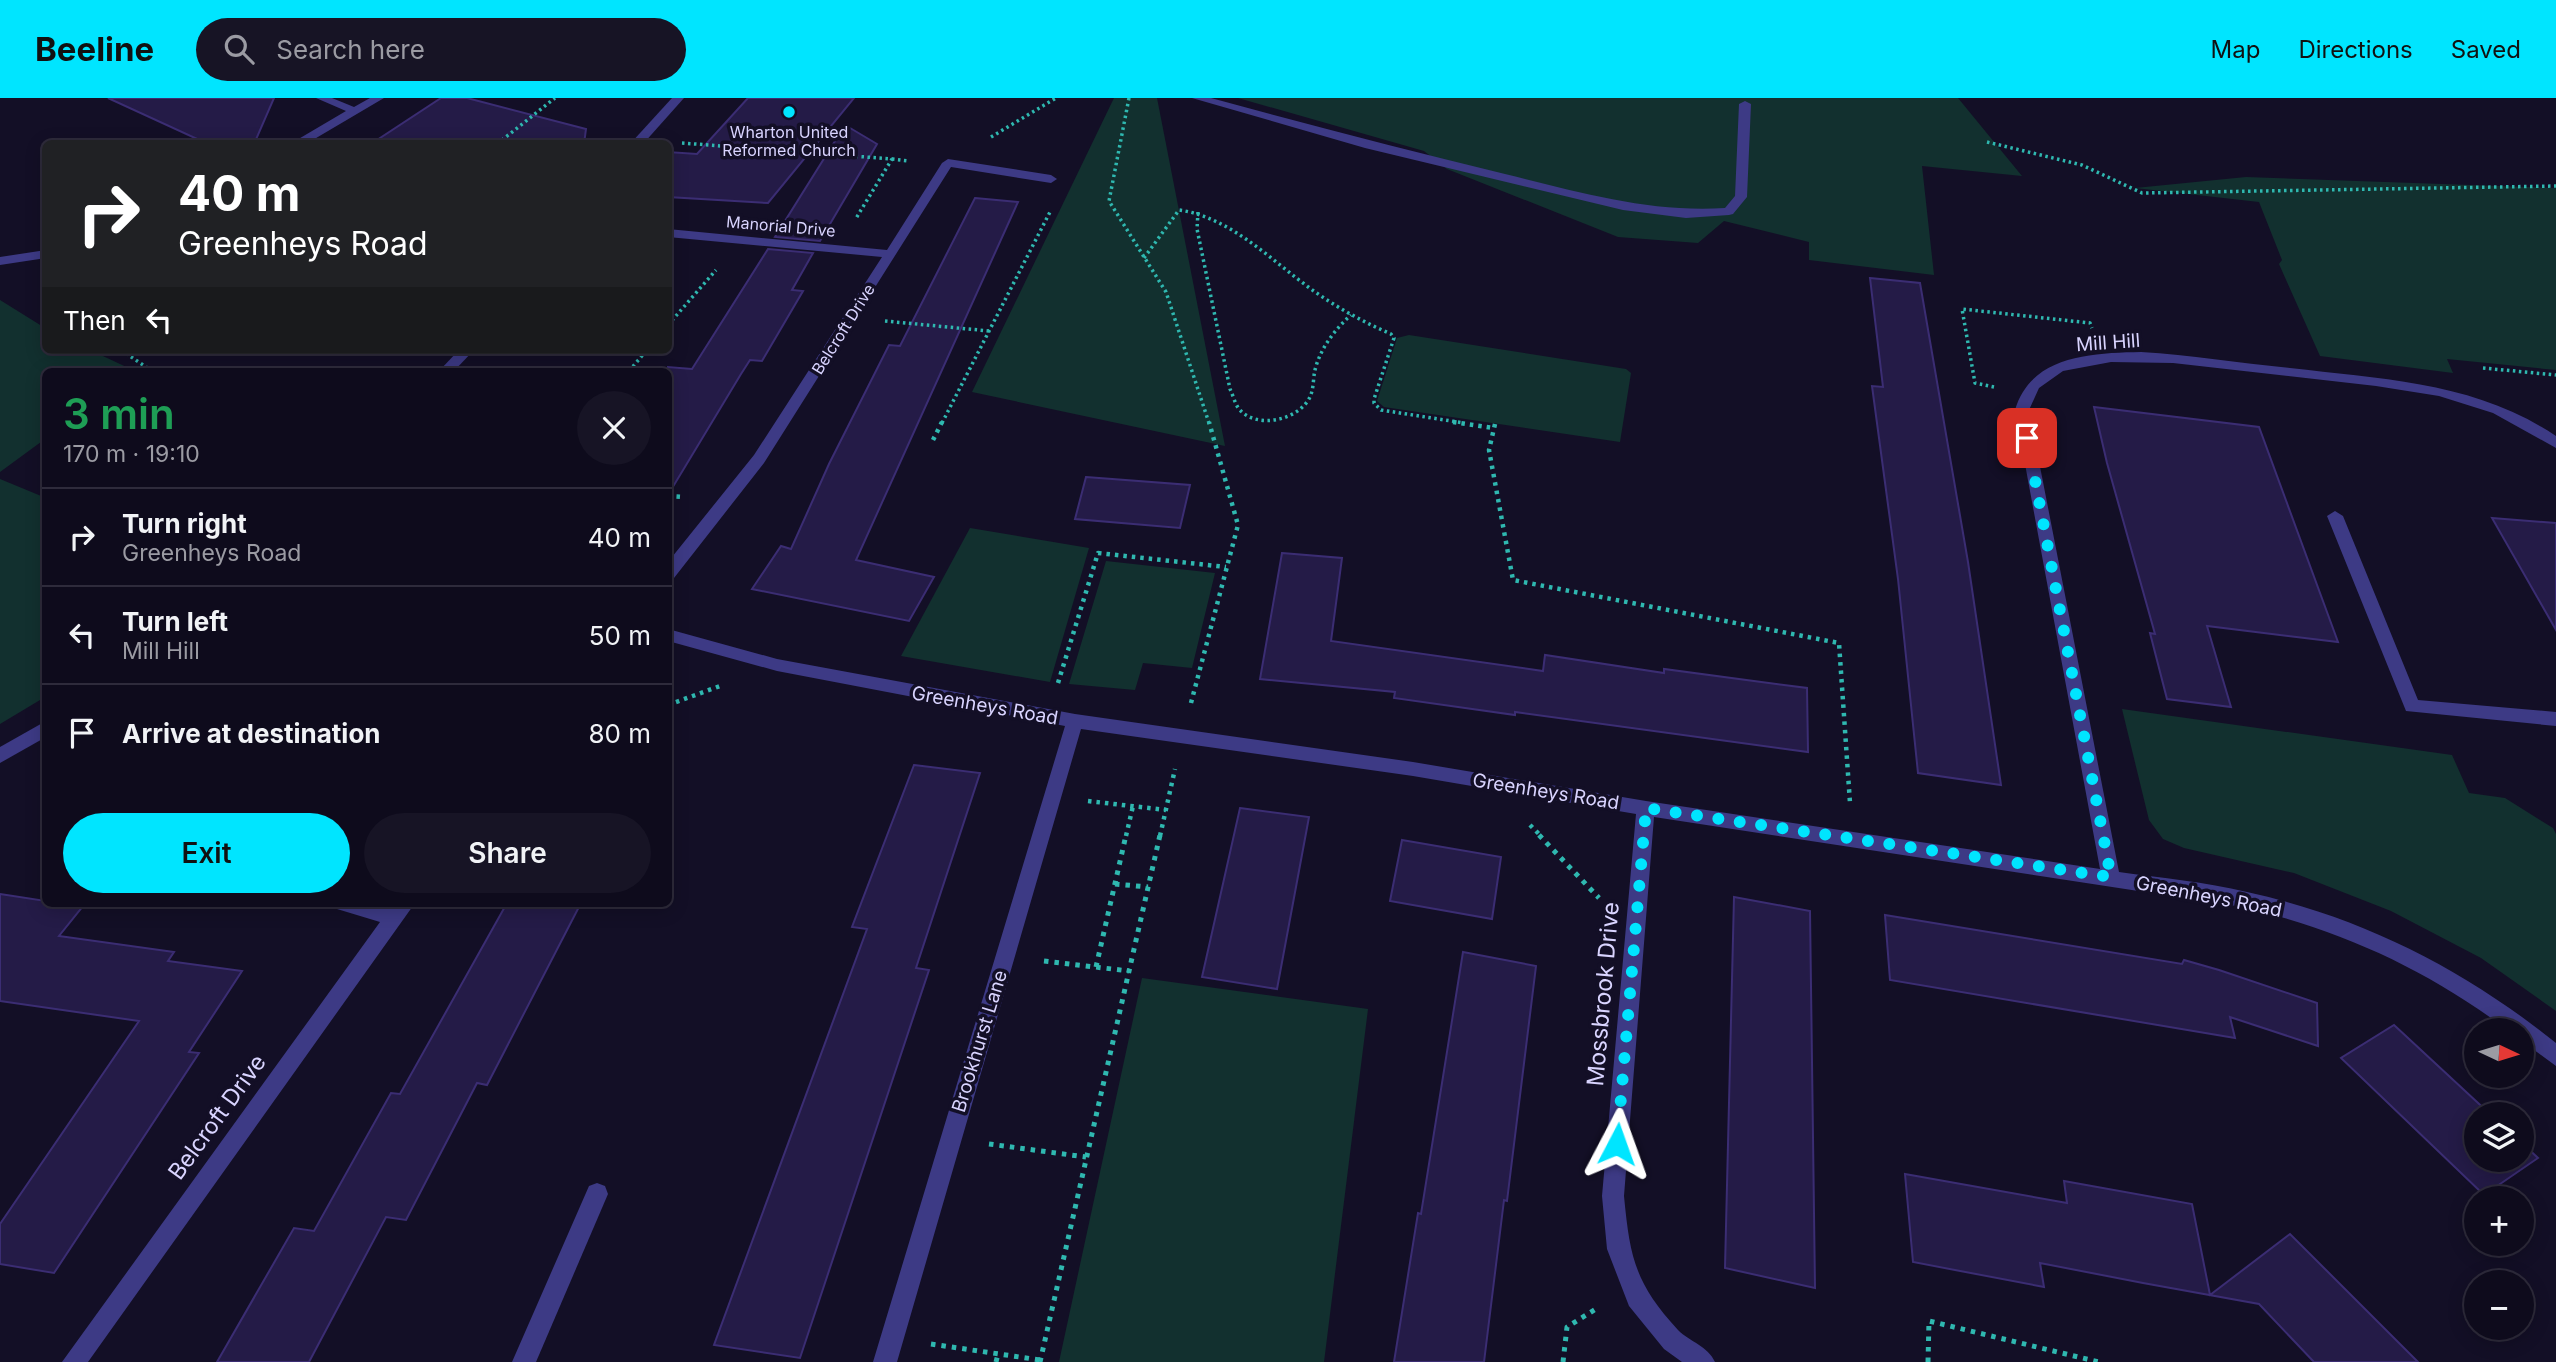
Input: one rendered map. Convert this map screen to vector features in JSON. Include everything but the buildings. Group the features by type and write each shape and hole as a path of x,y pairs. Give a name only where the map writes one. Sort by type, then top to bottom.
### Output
{"street":[{"path":"321,98 355,111"},
{"path":"303,140 378,98"},
{"path":"640,140 678,98"},
{"path":"1198,98 1369,145 1623,206 1686,214 1729,211 1741,197 1745,104"},
{"name":"Belcroft Drive","path":"672,569 759,459 948,163 959,165"},
{"path":"959,165 1052,179"},
{"name":"Manorial Drive","path":"672,233 890,254"},
{"path":"0,261 42,255"},
{"path":"449,368 463,354"},
{"name":"Mill Hill","path":"2027,392 2040,378 2056,368 2104,358 2170,360 2413,386 2460,396 2495,408 2531,426 2556,443"},
{"path":"2027,392 2022,410 2111,877"},
{"path":"2335,516 2412,706 2556,719"},
{"name":"Greenheys Road","path":"672,636 777,665 1075,721 2243,899 2321,919 2396,951 2466,989 2556,1056"},
{"name":"Brookhurst Lane","path":"885,1362 1075,721"},
{"path":"0,756 42,734"},
{"name":"Mossbrook Drive","path":"1646,808 1613,1196 1618,1249 1637,1298 1672,1341 1703,1362"},
{"path":"375,907 399,910"},
{"name":"Belcroft Drive","path":"74,1362 399,910"},
{"path":"524,1362 597,1194"}],"path":[{"path":"502,140 555,98"},
{"path":"959,165 1000,130 1056,98"},
{"path":"892,1338 1040,1361 1182,736 1238,525 1202,398 1166,292 1110,201 1129,98"},
{"path":"1987,142 2082,165 2142,193 2556,186"},
{"path":"672,144 892,159 838,249"},
{"path":"933,440 1056,201 1052,179"},
{"path":"1144,258 1179,211 1198,212 1351,315 1394,338 1374,399 1374,403 1381,410 1495,426 1489,450 1513,580 1839,643 1853,839"},
{"path":"1198,212 1197,229 1230,389 1239,409 1248,416 1279,419 1304,407 1310,397 1316,365 1321,355 1351,315"},
{"path":"672,320 742,240"},
{"path":"2027,392 1975,383 1962,309 2090,323 2104,358"},
{"path":"850,318 989,331"},
{"path":"127,354 148,368"},
{"path":"632,368 644,354"},
{"path":"1048,716 1098,553 1226,567"},
{"path":"1488,782 1634,935"},
{"path":"1052,797 1166,810"},
{"path":"1096,967 1133,806"},
{"path":"1115,884 1148,887"},
{"path":"1004,957 1129,971"},
{"path":"950,1138 1086,1157"},
{"path":"1563,1362 1567,1327 1632,1287"},
{"path":"1928,1362 1929,1321 2099,1362"},
{"path":"996,1362 998,1354"}],"green space":[{"path":"1114,98 1157,98 1225,446 972,392"},
{"path":"1238,98 1958,98 2022,176 1922,166 1934,275 1809,260 1809,242 1724,221 1698,243 1618,237 1447,169 1424,151"},
{"path":"2246,177 2556,188 2556,370 2447,359 2453,373 2320,356 2279,264 2282,260 2259,202 2135,188"},
{"path":"0,300 42,326 42,354 99,354 129,368 42,368 42,441 0,472"},
{"path":"1409,335 1626,369 1631,373 1620,442 1384,407 1377,401 1397,338"},
{"path":"0,479 42,496 42,699 0,724"},
{"path":"970,528 1089,548 1050,682 901,656"},
{"path":"1106,561 1215,573 1192,668 1143,663 1135,690 1069,684"},
{"path":"2122,709 2452,755 2469,793 2505,798 2553,828 2556,834 2556,1011 2481,958 2391,911 2294,873 2184,848 2163,839 2149,820"},
{"path":"1142,978 1368,1009 1324,1362 1059,1362"}],"place":[{"name":"Wharton United Reformed Church","path":"789,112"}],"route":[{"path":"1617,1144 1646,808 2111,877 2027,438"}]}
